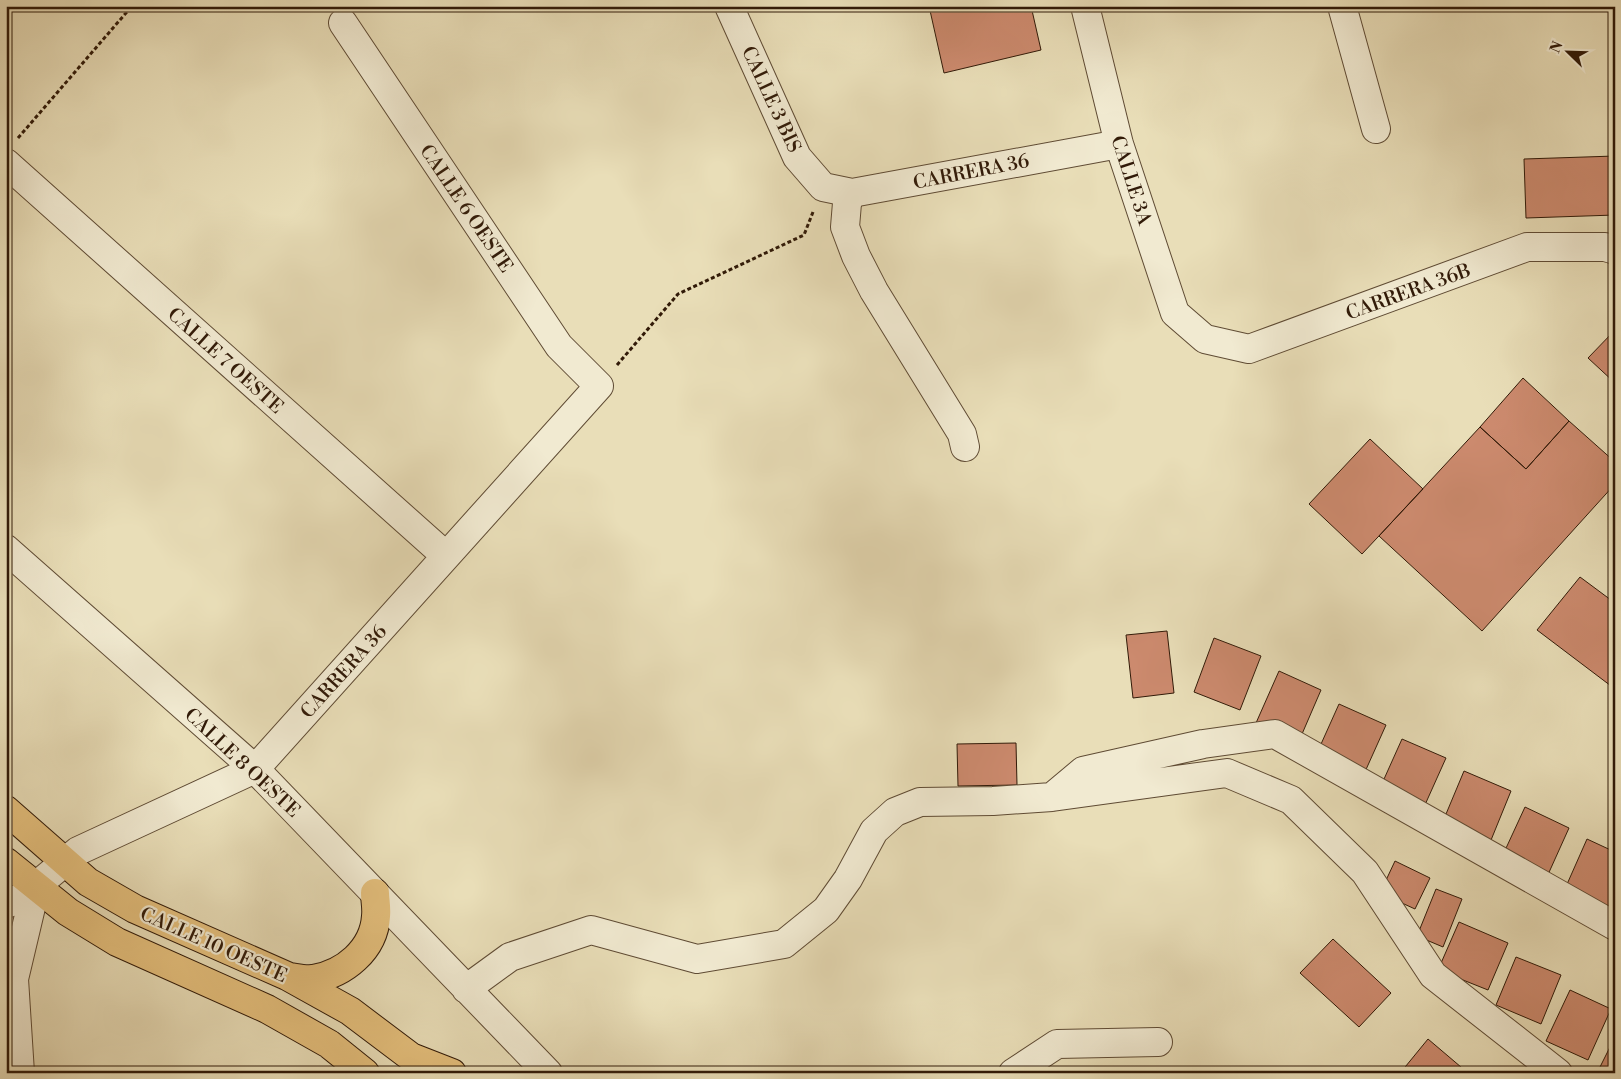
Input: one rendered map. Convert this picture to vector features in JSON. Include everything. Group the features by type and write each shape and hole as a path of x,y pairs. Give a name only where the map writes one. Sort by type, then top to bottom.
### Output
{"main road":[{"name":"CALLE 10 OESTE","path":"6,810 88,882 135,909 287,976 350,1011 419,1065 452,1073"},
{"name":"CALLE 10 OESTE","path":"6,862 68,912 117,942 267,1009 330,1044 365,1073"},
{"path":"287,976 311,979 335,973 355,960 370,940 376,917 375,893"}],"street":[{"name":"CALLE 3 BIS","path":"728,6 797,157 823,187"},
{"name":"CALLE 3A","path":"1085,6 1119,144 1175,313 1206,339"},
{"path":"1342,6 1376,128"},
{"name":"CALLE 6 OESTE","path":"344,23 559,346 599,386"},
{"name":"CARRERA 36","path":"823,187 852,194 1119,144"},
{"name":"CALLE 7 OESTE","path":"9,153 446,556"},
{"path":"852,194 847,204 845,227 856,256 874,291 962,434 965,447"},
{"name":"CARRERA 36B","path":"1206,339 1249,349 1526,247 1605,247 1615,250"},
{"name":"CARRERA 36","path":"6,904 18,899 36,886 78,851 255,769 599,386"},
{"name":"CALLE 8 OESTE","path":"6,549 255,769 548,1073"},
{"path":"1052,797 1083,771 1203,744 1275,734 1615,926"},
{"path":"466,989 510,957 591,930 697,958 784,944 826,910 848,879 874,831 894,812 920,802 993,801 1052,797 1228,773 1291,800 1365,872 1433,975 1558,1073"},
{"path":"20,1073 10,976 36,886"},
{"path":"1013,1073 1057,1044 1158,1042"}],"path":[{"path":"9,153 132,6"},
{"path":"599,386 678,294 804,235 823,187"}],"building":[{"path":"929,6 1031,6 1041,50 944,73"},
{"path":"1615,156 1615,215 1526,218 1524,159"},
{"path":"1615,330 1615,383 1588,358"},
{"path":"1523,378 1569,421 1526,469 1480,427"},
{"path":"1569,421 1615,462 1615,484 1482,631 1379,536 1480,427 1526,469"},
{"path":"1370,439 1423,489 1362,554 1309,504"},
{"path":"1580,577 1615,603 1615,689 1537,630"},
{"path":"1167,631 1174,693 1133,698 1126,635"},
{"path":"1214,638 1261,656 1240,710 1194,692"},
{"path":"1279,671 1321,690 1299,741 1256,723"},
{"path":"1339,704 1386,725 1364,774 1317,753"},
{"path":"1402,739 1446,758 1424,807 1380,788"},
{"path":"1016,743 1017,785 958,786 957,744"},
{"path":"1464,771 1511,791 1489,845 1441,826"},
{"path":"1525,807 1569,828 1546,879 1501,859"},
{"path":"1587,839 1615,852 1615,900 1610,911 1564,891"},
{"path":"1395,861 1430,878 1415,909 1380,893"},
{"path":"1436,889 1462,899 1443,947 1417,936"},
{"path":"1459,922 1508,943 1488,990 1438,970"},
{"path":"1333,939 1391,993 1359,1027 1300,973"},
{"path":"1516,957 1561,975 1541,1024 1496,1005"},
{"path":"1570,990 1611,1009 1588,1060 1546,1041"},
{"path":"1615,1037 1615,1073 1597,1073"},
{"path":"1428,1039 1468,1073 1401,1072"}]}
